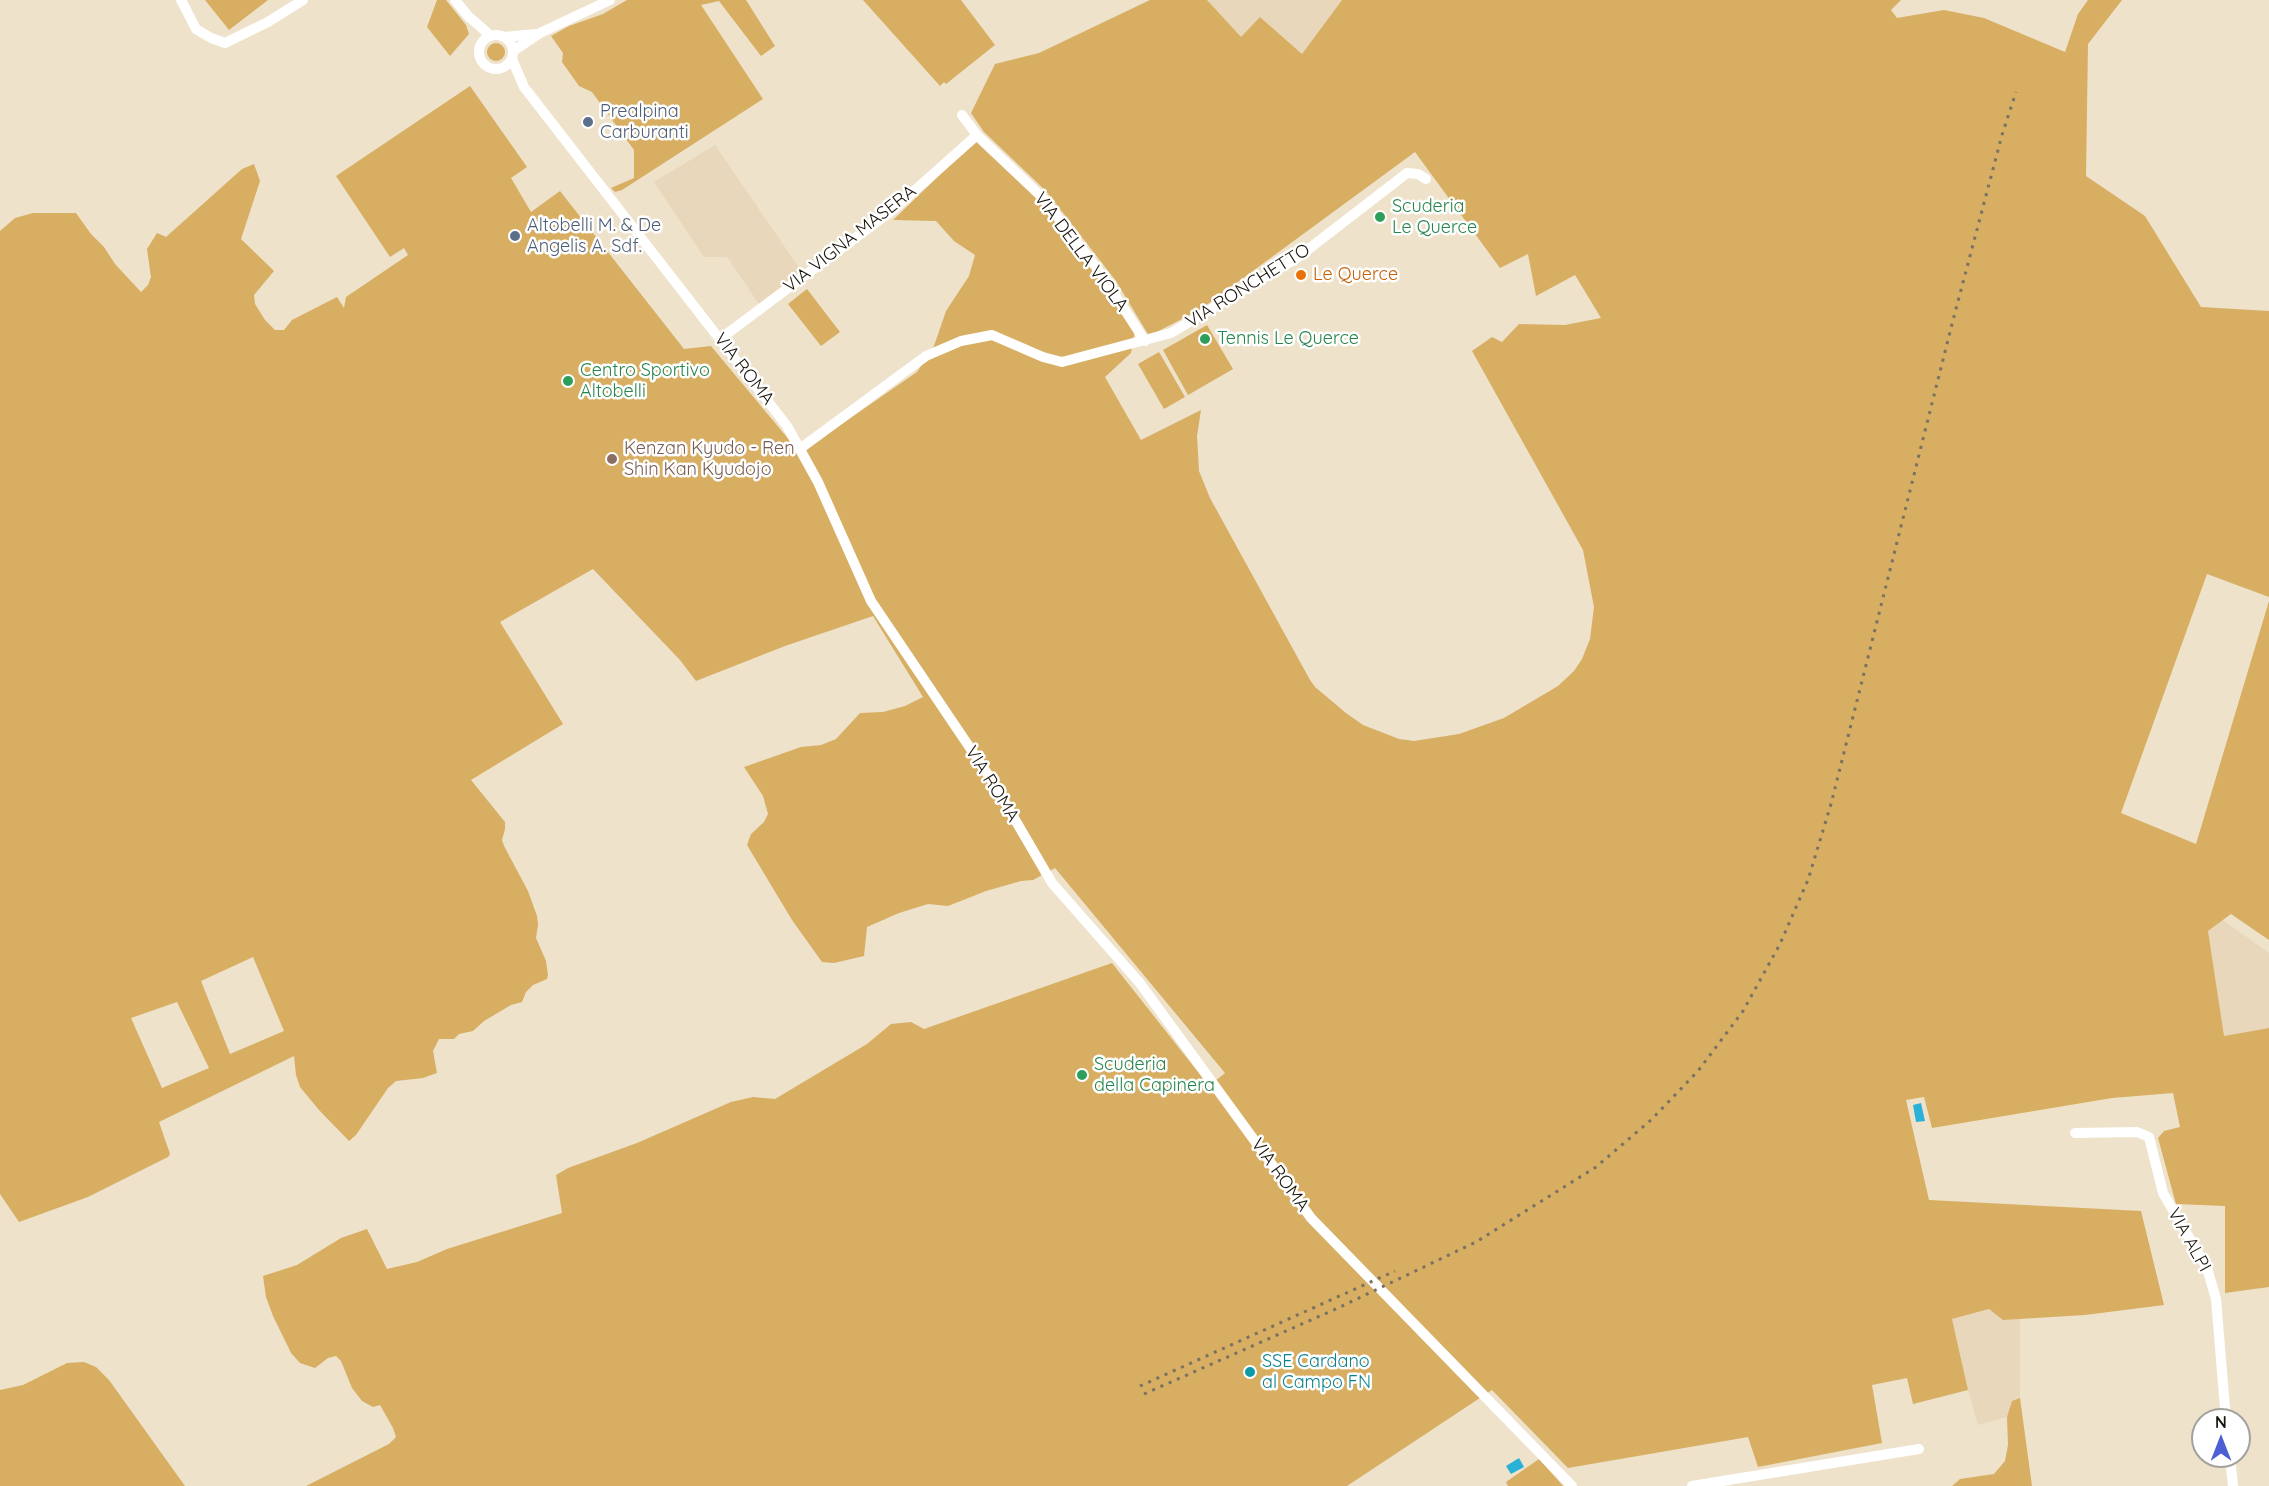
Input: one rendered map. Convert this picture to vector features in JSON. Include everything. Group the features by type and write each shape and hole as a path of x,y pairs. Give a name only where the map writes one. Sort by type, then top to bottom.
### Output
{"street":[{"path":"181,0 196,29 225,43 303,0"},
{"name":"VIA ROMA","path":"455,0 491,36"},
{"path":"493,69 504,67 512,55 540,33 610,0"},
{"name":"VIA ROMA","path":"468,15 480,47 480,58 483,63 524,87"},
{"path":"480,47 486,38 491,36 540,33"},
{"name":"VIA ROMA","path":"504,37 512,45 512,55 524,87 778,412 801,448 872,601 993,782 1052,883 1139,982 1311,1218 1388,1300 1572,1486"},
{"name":"VIA DELLA VIOLA","path":"962,116 977,135 1044,199 1102,274 1145,341"},
{"name":"VIA VIGNA MASERA","path":"720,339 894,209 977,135"},
{"name":"VIA RONCHETTO","path":"801,448 926,356 961,341 992,335 1044,357 1062,362 1172,333 1297,258 1407,173 1418,174 1426,179"},
{"name":"VIA ALPI","path":"2075,1133 2137,1132 2149,1137 2163,1193 2207,1268 2216,1299 2225,1408"},
{"path":"1692,1486 1919,1449"},
{"path":"2231,1468 2233,1486"}],"shaded area":[{"path":"205,0 268,0 229,30"},
{"path":"437,0 446,0 466,25 469,34 450,56 427,27"},
{"path":"627,0 746,0 775,46 761,56 719,1 701,5 763,99 622,190 615,192 611,188 634,178 634,150 592,92 579,86 562,62 563,53 551,36 569,26 603,14"},
{"path":"863,0 961,0 995,45 946,84 944,82 940,86"},
{"path":"1150,0 1207,0 1241,37 1260,17 1302,54 1342,0 1901,0 1891,10 1897,18 1944,10 1984,18 2065,52 2078,14 2088,0 2122,0 2088,44 2086,176 2145,216 2201,307 2269,311 2269,597 2207,574 2121,813 2196,844 2269,601 2269,940 2231,914 2208,931 2224,1036 2269,1028 2269,1287 2225,1293 2225,1206 2176,1204 2158,1138 2164,1131 2180,1127 2173,1093 2112,1098 1932,1128 1924,1097 1906,1100 1929,1200 2141,1211 2164,1305 2085,1315 2003,1320 1989,1309 1952,1319 1968,1390 1913,1404 1907,1378 1872,1385 1882,1443 1758,1467 1748,1437 1568,1468 1492,1390 1347,1486 306,1486 389,1444 396,1437 380,1405 373,1407 362,1401 352,1388 341,1361 336,1356 328,1358 315,1368 300,1363 291,1353 266,1297 263,1276 297,1265 341,1238 367,1229 387,1269 417,1262 447,1249 562,1213 556,1175 568,1168 637,1143 731,1102 753,1097 775,1099 867,1044 891,1024 911,1022 924,1029 1112,963 1209,1086 1225,1073 1055,868 1033,880 986,891 948,906 928,904 899,913 867,927 864,956 834,963 822,962 792,920 747,845 751,834 764,822 768,814 763,796 744,767 801,747 821,745 836,739 860,713 883,712 905,706 923,697 873,616 785,646 696,681 680,660 593,569 500,622 563,724 471,780 505,822 502,840 528,891 537,916 536,938 546,961 547,979 533,985 526,992 522,1002 511,1005 484,1021 473,1031 459,1034 454,1039 439,1039 433,1051 437,1073 423,1078 396,1081 388,1088 356,1135 349,1141 300,1087 294,1056 159,1122 170,1154 168,1157 88,1197 19,1222 0,1194 0,231 15,218 33,213 76,213 115,264 141,292 148,285 151,277 147,249 157,233 166,237 242,169 254,164 260,181 241,239 274,271 254,295 255,304 265,320 275,330 284,330 292,320 337,297 344,308 346,297 408,255 404,248 390,257 336,176 470,86 527,167 511,178 531,212 560,191 684,349 711,346 800,453 917,372 934,346 946,311 969,276 975,255 954,241 936,221 893,220 975,141 1039,201 1099,278 1135,330 1131,353 1105,377 1141,440 1201,410 1197,436 1199,471 1210,498 1315,687 1363,725 1399,739 1414,741 1459,734 1504,718 1558,686 1574,671 1590,639 1594,607 1583,550 1472,351 1492,337 1502,342 1519,324 1565,325 1601,318 1575,275 1536,296 1528,254 1500,268 1415,152 1201,309 1149,336 1116,281 1046,191 984,132 971,113 995,64 1039,53","holes":["253,957 284,1031 230,1054 201,981","177,1002 209,1068 162,1088 131,1018"]},
{"path":"1207,0 1342,0 1302,54 1260,17 1241,38"},
{"path":"496,43 502,46 505,52 502,58 496,61 490,58 487,52 490,46"},
{"path":"715,145 802,272 759,304 727,257 704,257 654,182"},
{"path":"807,289 840,332 821,346 788,304"},
{"path":"1207,325 1233,369 1188,395 1163,350"},
{"path":"1159,352 1185,397 1164,409 1138,364"},
{"path":"2223,920 2269,953 2269,1028 2224,1036 2208,931"},
{"path":"1990,1309 2003,1320 2020,1319 2020,1398 2012,1401 2007,1417 1978,1425 1952,1319"},
{"path":"84,1362 96,1367 109,1380 185,1486 0,1486 0,1390 23,1385 67,1363"},
{"path":"2020,1398 2032,1486 1952,1486 1960,1479 1994,1474 2005,1461 2008,1445 2007,1417 2012,1401"},
{"path":"1539,1459 1563,1486 1508,1486 1506,1482"}],"water":[{"path":"1921,1103 1925,1121 1916,1122 1913,1105"},
{"path":"1519,1458 1524,1467 1511,1474 1506,1466"}],"railway":[{"path":"1144,1394 1338,1308 1476,1242 1596,1167 1651,1120 1698,1071 1743,1011 1780,944 1808,880 1831,804 1952,324 2002,135 2016,92"},
{"path":"1140,1386 1395,1271"}],"place":[{"name":"Prealpina Carburanti","path":"588,122"},
{"name":"Scuderia Le Querce","path":"1380,217"},
{"name":"Altobelli M. & De Angelis A. Sdf.","path":"515,236"},
{"name":"Le Querce","path":"1301,275"},
{"name":"Tennis Le Querce","path":"1205,339"},
{"name":"Centro Sportivo Altobelli","path":"568,381"},
{"name":"Kenzan Kyudo - Ren Shin Kan Kyudojo","path":"612,459"},
{"name":"Scuderia della Capinera","path":"1082,1075"},
{"name":"SSE Cardano al Campo FN","path":"1250,1372"}]}
